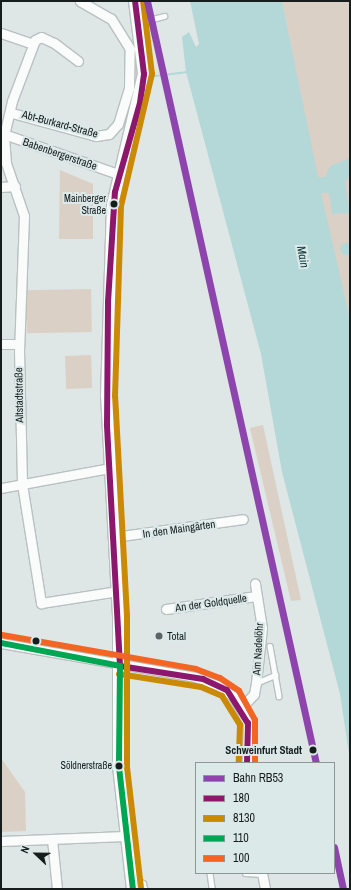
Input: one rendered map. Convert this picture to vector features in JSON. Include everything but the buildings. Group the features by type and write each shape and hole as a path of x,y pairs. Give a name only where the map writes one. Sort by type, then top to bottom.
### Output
{"main road":[{"path":"133,889 125,836 119,752 120,666 118,591 110,468 108,302 112,214 118,174 143,88 144,53 138,11"}],"street":[{"name":"Abt-Burkard-Straße","path":"12,113 85,133 109,134 121,115 132,69 130,48 118,26 80,1"},
{"path":"1,33 33,44 37,38 45,39 78,61"},
{"name":"Altstadtstraße","path":"33,44 12,101 12,113 3,134 6,163 24,216 19,344 22,484 41,603 118,591"},
{"name":"Babenbergerstraße","path":"3,134 118,174"},
{"path":"1,187 15,186"},
{"path":"1,344 19,344"},
{"path":"1,488 110,468"},
{"name":"In den Maingärten","path":"114,538 243,519"},
{"name":"Am Nadelöhr","path":"241,708 254,694 256,683 262,628 255,584"},
{"name":"An der Goldquelle","path":"166,609 256,596"},
{"path":"1,644 120,666 203,679 227,690 241,708 250,733 247,762"},
{"path":"1,841 125,836"},
{"path":"52,839 57,889"},
{"path":"262,874 265,889"}],"lane":[{"path":"138,11 164,16"},
{"path":"270,646 279,696"},
{"path":"256,683 275,675"},
{"path":"210,874 212,888"},
{"path":"130,876 140,881 145,889"}],"shaded area":[{"path":"282,1 350,1 350,320 330,242"},
{"path":"60,170 93,184 93,239 59,239"},
{"path":"91,289 92,332 27,333 26,290"},
{"path":"91,355 92,388 66,389 65,356"},
{"path":"263,425 301,600 291,601 250,428"},
{"path":"1,758 25,792 26,831 1,832"}],"water":[{"name":"Main","path":"190,1 282,1 318,177 325,177 330,166 350,158 350,174 345,183 350,213 332,214 329,193 321,193 350,319 350,760 340,694 282,472 261,354 186,72 182,37 189,32 196,47 199,44"},
{"path":"344,243 348,243 352,249 348,255 344,255 340,251 340,247"}],"waterway":[{"path":"155,76 186,72"}],"rail line":[{"name":"RB53","path":"147,1 316,762"},
{"name":"RB53","path":"335,852 343,889"}],"transit line":[{"name":"180","path":"120,666 107,424 108,302 115,192 140,103 144,74 135,1"},
{"name":"8130","path":"141,888 127,767 127,616 115,396 121,206 152,74 143,1"},
{"name":"100","path":"2,635 196,669 220,678 239,691 255,720 255,762"},
{"name":"110","path":"1,643 120,666"},
{"name":"180","path":"120,666 203,679 227,690 248,723 247,762"},
{"name":"110","path":"120,666 119,767 133,889"},
{"name":"8130","path":"119,674 201,687 222,696 240,725 239,762"}],"place":[{"name":"Mainberger Straße","path":"114,204"},
{"name":"Total","path":"159,636"},
{"name":"Schweinfurt Stadt","path":"313,750"},
{"name":"Söldnerstraße","path":"119,766"}]}
